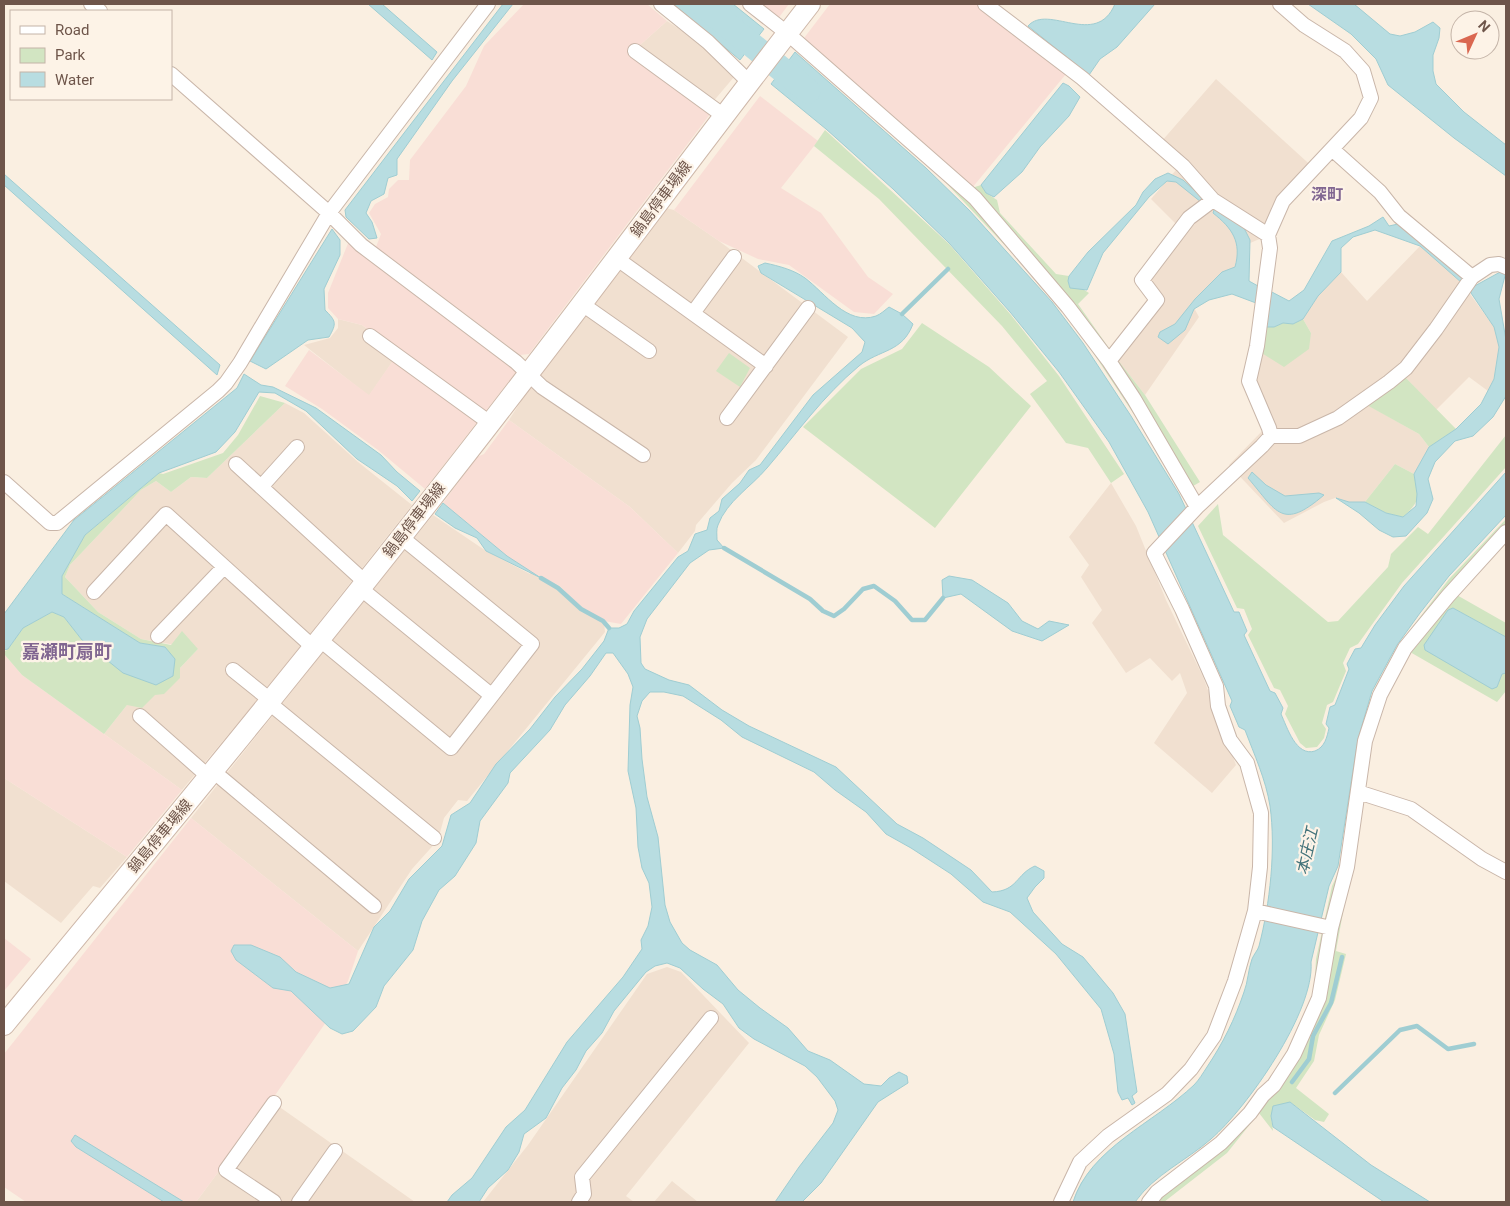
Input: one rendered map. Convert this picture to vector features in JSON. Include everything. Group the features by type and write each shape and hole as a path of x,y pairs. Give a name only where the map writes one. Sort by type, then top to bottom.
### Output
{"main road":[{"name":"鍋島停車場線","path":"7,1014 211,774 316,643 529,374 810,4"}],"street":[{"path":"4,482 50,523 57,523 218,391 240,363 329,213 488,4"},
{"path":"661,4 708,42 749,82"},
{"path":"750,4 787,33 975,198 1068,307 1109,361 1134,399 1197,507"},
{"path":"985,4 1082,78 1183,166 1213,200 1268,234"},
{"path":"1271,436 1248,381 1257,346 1270,248 1268,234 1283,201 1361,118 1371,98 1363,72 1345,51 1304,25 1280,4"},
{"path":"635,51 724,116"},
{"path":"172,75 329,213 361,245 516,362 542,387 644,455"},
{"path":"1332,149 1380,192 1399,216 1472,277"},
{"path":"1109,361 1157,300 1142,280 1189,218 1213,200"},
{"path":"693,313 734,257"},
{"path":"616,258 766,366"},
{"path":"1062,1202 1080,1162 1108,1136 1167,1094 1191,1069 1214,1036 1235,981 1255,911 1260,867 1261,813 1247,763 1230,740 1218,706 1216,686 1154,552 1197,507 1271,436 1299,436 1338,418 1389,382 1406,368 1472,277 1490,265 1503,265"},
{"path":"582,304 649,351"},
{"path":"727,418 808,308"},
{"path":"370,336 490,422"},
{"path":"261,486 297,447"},
{"path":"236,464 362,585 491,696"},
{"path":"94,592 166,514 224,567 316,643 450,748 532,644 400,537"},
{"path":"1149,1202 1157,1192 1221,1143 1274,1085 1294,1054 1319,998 1331,928 1347,867 1366,741 1380,695 1405,648 1448,596 1506,532"},
{"path":"158,636 224,567"},
{"path":"233,670 264,695 268,702 434,838"},
{"path":"140,716 374,906"},
{"path":"1358,792 1411,809 1482,859 1506,872"},
{"path":"1255,911 1331,928"},
{"path":"579,1202 584,1194 582,1177 711,1018"},
{"path":"274,1103 226,1170 274,1202"},
{"path":"299,1202 334,1151"}],"shaded area":[{"path":"524,4 647,4 667,21 630,54 711,113 529,354 520,355 376,247 381,234 369,213 375,204 388,197 389,189 398,180 409,180 410,160 466,86 484,46"},
{"path":"741,4 789,4 771,28"},
{"path":"830,4 977,4 1066,74 972,188 801,42"},
{"path":"667,21 705,46 734,77 706,110 630,54"},
{"path":"1216,79 1317,171 1288,203 1274,233 1243,246 1240,271 1193,306 1199,317 1145,395 1111,351 1151,300 1138,282 1177,225 1151,199 1182,163 1161,142"},
{"path":"760,96 818,141 781,188 821,213 868,277 893,294 874,314 854,312 789,265 758,259 719,241 674,210"},
{"path":"666,208 674,210 719,241 848,337 756,460 732,483 696,525 695,531 678,553 630,507 509,420 523,398"},
{"path":"349,241 510,364 516,372 425,489 378,450 322,409 285,386 309,350 369,395 399,352 362,325 338,319 328,308 328,293"},
{"path":"1420,246 1462,283 1494,327 1499,347 1494,379 1488,391 1469,377 1436,410 1403,375 1366,404 1419,434 1429,447 1414,474 1395,464 1365,502 1349,502 1335,498 1284,523 1229,465 1264,429 1244,381 1253,344 1311,333 1303,319 1318,296 1341,272 1367,301"},
{"path":"338,319 362,325 399,352 369,396 304,345 330,338 338,328"},
{"path":"285,403 304,413 358,462 412,505 267,688 182,790 104,734 127,705 180,668 198,649 141,639 98,612 65,577 70,565 141,490 156,481 171,492 191,477 207,478"},
{"path":"509,420 630,507 678,553 621,624 604,621 582,608 560,586 529,571 507,556 443,503 477,457 484,454"},
{"path":"1111,483 1136,526 1166,600 1203,677 1236,765 1212,793 1154,743 1187,693 1180,673 1172,681 1150,658 1126,673 1092,623 1102,610 1081,577 1089,565 1069,537"},
{"path":"433,515 486,551 530,574 529,571 560,586 582,608 604,621 605,632 467,801 458,800 444,818 438,840 412,869 358,951 191,818"},
{"path":"4,654 22,675 182,790 127,857 4,778"},
{"path":"4,778 127,857 100,888 93,886 61,923 4,881"},
{"path":"191,818 358,951 348,981 324,1025 271,1101 196,1202 26,1202 4,1187 4,1054"},
{"path":"4,938 31,959 4,991"},
{"path":"667,967 681,972 749,1043 626,1196 634,1202 483,1202 528,1145 647,974"},
{"path":"271,1101 415,1202 196,1202"},
{"path":"672,1181 698,1202 654,1202"}],"green space":[{"path":"825,130 949,244 1011,315 1059,376 1124,474 1111,483 1088,448 1066,443 1030,394 1047,381 1002,326 879,199 814,146"},
{"path":"932,168 972,188 981,185 986,193 997,200 1000,213 1056,274 1069,276 1070,288 1081,288 1089,293 1078,304 1145,395 1200,482 1181,493 1135,416 1086,342 1045,288"},
{"path":"1303,319 1311,333 1309,349 1284,367 1260,352 1267,327 1274,327 1283,323 1293,324"},
{"path":"922,323 989,367 1031,406 935,528 803,427 861,369 902,349"},
{"path":"729,353 750,368 740,387 716,371"},
{"path":"1403,375 1456,429 1429,447 1419,434 1365,404"},
{"path":"260,396 285,403 207,478 191,477 171,492 156,481 141,490 70,565 65,577 98,612 141,639 171,645 182,631 198,649 180,668 180,678 164,694 155,695 142,708 127,705 104,734 22,675 4,652 23,628 52,612 64,617 82,640 165,647 140,643 62,594 62,576 85,535 159,473 163,474 223,453 238,435"},
{"path":"1506,435 1506,467 1402,583 1358,644 1350,648 1343,663 1346,671 1333,702 1327,705 1322,723 1326,729 1324,738 1317,747 1306,748 1300,743 1285,714 1288,706 1280,690 1274,688 1248,635 1252,629 1244,609 1237,608 1198,526 1218,504 1223,535 1328,622 1338,621 1388,567 1391,554 1418,527 1428,534"},
{"path":"1395,464 1414,474 1417,488 1416,502 1403,517 1386,513 1365,502"},
{"path":"1506,519 1506,540 1455,594 1506,623 1506,637 1453,608 1448,610 1438,625 1497,687 1502,674 1506,673 1506,691 1497,702 1410,652 1384,699 1370,745 1366,785 1336,951 1346,954 1335,1000 1319,1035 1314,1061 1296,1088 1329,1114 1324,1122 1315,1120 1290,1102 1271,1116 1273,1131 1259,1113 1227,1153 1164,1202 1140,1202 1160,1182 1216,1140 1245,1111 1283,1065 1314,996 1316,959 1332,886 1341,867 1375,692 1398,646 1449,579"}],"water":[{"path":"368,4 382,4 437,52 432,60"},
{"path":"503,4 513,4 452,81 397,159 397,175 388,178 384,194 371,201 366,213 372,222 377,238 369,239 346,217 345,210"},
{"path":"673,4 733,4 764,29 740,60"},
{"path":"1115,4 1155,4 1117,47 1100,59 1089,75 1028,26 1037,20 1047,19 1084,25 1096,23 1107,17"},
{"path":"1308,4 1354,4 1390,34 1400,36 1415,32 1433,22 1440,28 1439,38 1433,55 1433,71 1436,84 1464,112 1506,145 1506,176 1454,138 1388,85 1376,59 1351,34"},
{"name":"本庄江","path":"795,52 926,168 969,210 1052,302 1083,343 1179,494 1234,612 1239,612 1247,631 1244,635 1270,691 1275,693 1283,708 1281,714 1289,733 1303,750 1308,752 1315,751 1325,741 1329,728 1326,724 1330,707 1335,705 1349,669 1347,664 1355,649 1361,648 1375,625 1404,586 1506,472 1506,515 1449,576 1420,613 1397,645 1372,691 1358,739 1338,866 1329,886 1311,962 1309,982 1302,1006 1291,1031 1260,1082 1226,1125 1201,1147 1152,1183 1135,1202 1073,1202 1081,1183 1093,1166 1108,1151 1178,1099 1196,1083 1233,1021 1245,988 1252,959 1259,946 1269,895 1272,823 1266,787 1245,730 1239,727 1230,706 1232,701 1148,512 1109,442 1059,372 1010,312 949,243 893,189 826,129 771,84"},
{"path":"1063,83 1080,97 1069,116 1040,147 1022,172 994,197 986,193 981,185"},
{"path":"1168,173 1183,180 1203,198 1201,202 1176,182 1167,181 1149,197 1103,253 1087,290 1070,288 1069,276 1088,252 1136,205 1143,192 1155,179"},
{"path":"4,174 220,365 217,375 4,185"},
{"path":"1216,209 1244,228 1250,240 1249,281 1258,286 1256,303 1232,294 1209,300 1194,309 1185,330 1168,344 1158,337 1160,332 1175,324 1195,299 1222,272 1235,267 1237,250 1234,236 1213,213"},
{"path":"1383,217 1389,226 1398,224 1424,240 1465,275 1462,283 1420,246 1375,230 1353,237 1341,248 1341,272 1318,296 1303,319 1293,324 1283,323 1274,327 1264,325 1268,290 1289,301 1304,290 1332,241 1369,226"},
{"path":"332,229 340,240 340,255 324,289 325,310 334,322 329,337 308,340 266,369 250,361"},
{"path":"765,263 801,275 837,306 855,316 865,318 876,316 889,307 902,314 913,324 897,346 859,366 846,378 811,415 761,475 727,509 717,527 717,540 724,548 709,550 690,563 647,619 640,637 641,663 645,669 669,680 689,685 722,710 749,726 836,767 897,824 923,838 971,870 992,892 1007,889 1024,873 1035,866 1044,871 1044,878 1027,898 1033,912 1062,944 1083,957 1113,993 1125,1014 1137,1092 1132,1096 1135,1103 1132,1105 1128,1098 1122,1100 1118,1092 1114,1054 1101,1009 1056,954 1010,912 983,902 951,874 886,834 866,812 814,772 742,737 721,720 683,696 664,692 650,692 642,701 637,716 640,728 642,759 647,797 658,837 665,905 670,922 682,943 690,950 717,965 738,990 788,1028 808,1051 830,1060 864,1084 881,1086 899,1072 907,1076 908,1083 878,1102 821,1183 802,1202 775,1202 833,1123 838,1110 835,1101 817,1077 805,1066 754,1039 739,1028 723,1004 680,968 667,963 655,966 646,972 614,1011 602,1033 586,1051 576,1070 562,1088 546,1118 524,1134 519,1152 508,1170 488,1188 479,1202 447,1202 452,1195 472,1178 506,1127 525,1110 567,1042 623,977 642,949 641,940 648,926 652,907 649,883 642,868 638,847 636,808 628,771 630,705 633,687 628,674 613,653 606,653 590,676 565,705 550,730 510,773 508,783 480,821 476,843 455,876 439,890 422,921 413,950 384,986 376,1007 353,1031 342,1034 330,1028 291,991 273,988 236,960 231,951 234,945 251,945 280,957 296,972 330,988 349,984 374,927 390,911 409,879 442,846 451,815 470,803 496,764 530,729 555,697 582,669 604,641 609,628 619,628 627,624 634,611 678,557 688,551 695,534 707,530 710,518 719,511 722,499 740,483 749,470 760,465 813,395 862,352 865,342 852,328 761,273 758,266"},
{"path":"1502,271 1506,272 1499,299 1506,340 1506,396 1493,417 1473,436 1455,441 1435,462 1428,479 1433,499 1427,513 1406,536 1393,537 1379,530 1359,513 1336,498 1349,502 1365,502 1386,513 1403,517 1416,506 1417,494 1414,474 1429,447 1456,429 1481,404 1494,379 1499,347 1494,327 1471,293 1471,288"},
{"path":"244,374 261,385 273,387 316,408 381,455 397,472 420,491 412,501 397,486 357,459 306,411 275,393 259,392 235,432 216,452 159,473 85,535 62,576 62,594 140,643 165,647 175,659 173,676 156,685 123,673 82,640 64,617 52,612 23,628 8,649 4,650 4,614 74,520 237,388"},
{"path":"1252,472 1266,485 1285,496 1319,493 1324,495 1310,506 1298,512 1281,513 1266,500 1248,478"},
{"path":"443,503 507,556 541,578 486,551 477,538 455,528 435,514"},
{"path":"949,576 972,580 1008,603 1022,621 1038,629 1049,621 1069,625 1042,641 1012,631 961,594 943,598 942,580"},
{"path":"1453,608 1506,637 1506,673 1502,674 1497,687 1492,689 1425,650 1424,645 1448,610"},
{"path":"1290,1102 1371,1165 1430,1202 1384,1202 1273,1127 1271,1116 1273,1106"},
{"path":"75,1135 184,1202 164,1202 76,1147 71,1141"}],"waterway":[{"path":"702,4 808,91"},
{"path":"902,314 948,269"},
{"path":"724,548 810,599 823,611 834,616 844,609 863,589 874,586 895,601 912,620 925,620 943,598"},
{"path":"541,578 558,588 581,609 603,621 609,628"},
{"path":"1292,1082 1309,1059 1313,1036 1331,1003 1342,957"},
{"path":"1335,1093 1400,1030 1417,1026 1448,1049 1474,1044"}],"district":[{"name":"深町","path":"1327,194"},
{"name":"嘉瀬町扇町","path":"67,651"}]}
